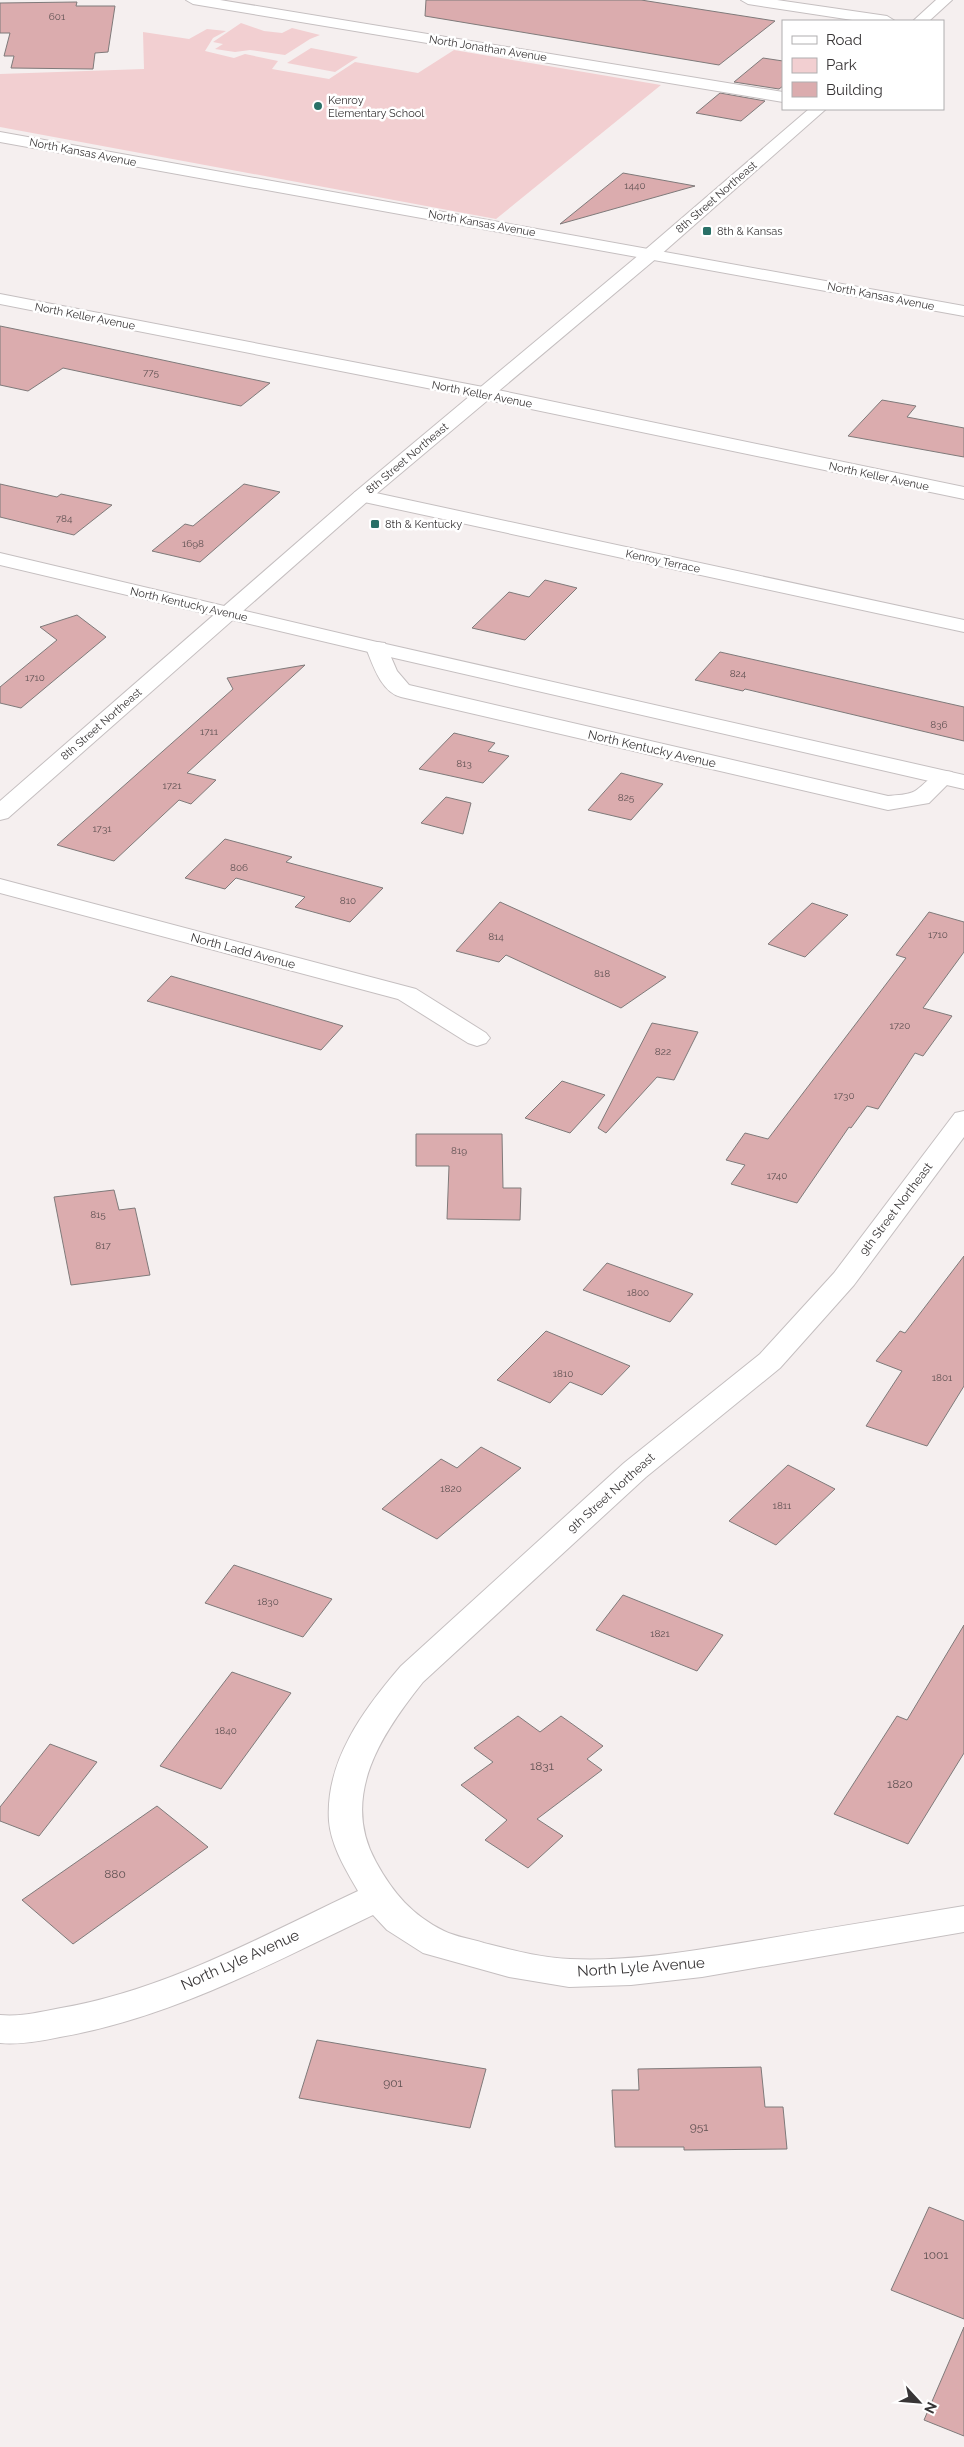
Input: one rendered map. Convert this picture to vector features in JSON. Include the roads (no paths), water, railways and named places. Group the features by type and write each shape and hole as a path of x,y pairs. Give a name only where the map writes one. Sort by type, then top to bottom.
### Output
{"street":[{"name":"North Jonathan Avenue","path":"193,0 782,97"},
{"path":"748,0 881,20"},
{"path":"921,20 945,0"},
{"name":"8th Street Northeast","path":"0,813 362,496 482,393 652,253 817,110"},
{"name":"North Kansas Avenue","path":"0,136 964,311"},
{"name":"North Keller Avenue","path":"0,299 482,393 964,493"},
{"name":"Kenroy Terrace","path":"362,496 964,626"},
{"name":"North Kentucky Avenue","path":"0,559 377,648 954,779"},
{"name":"North Kentucky Avenue","path":"377,648 387,673 401,690 868,799 888,803 921,798 954,779"},
{"name":"North Ladd Avenue","path":"0,886 407,994 477,1038"},
{"name":"9th Street Northeast","path":"378,1897 356,1858 346,1822 348,1786 362,1746 384,1708 412,1674 636,1470 770,1361 812,1317 844,1279 964,1119"},
{"name":"North Lyle Avenue","path":"0,2030 75,2022 146,2000 213,1973 378,1897 400,1920 435,1943 509,1963 569,1973 631,1971 702,1964 964,1919"}],"place":[{"name":"Kenroy Elementary School","path":"318,106"},
{"name":"8th & Kansas","path":"707,231"},
{"name":"8th & Kentucky","path":"375,524"}]}
